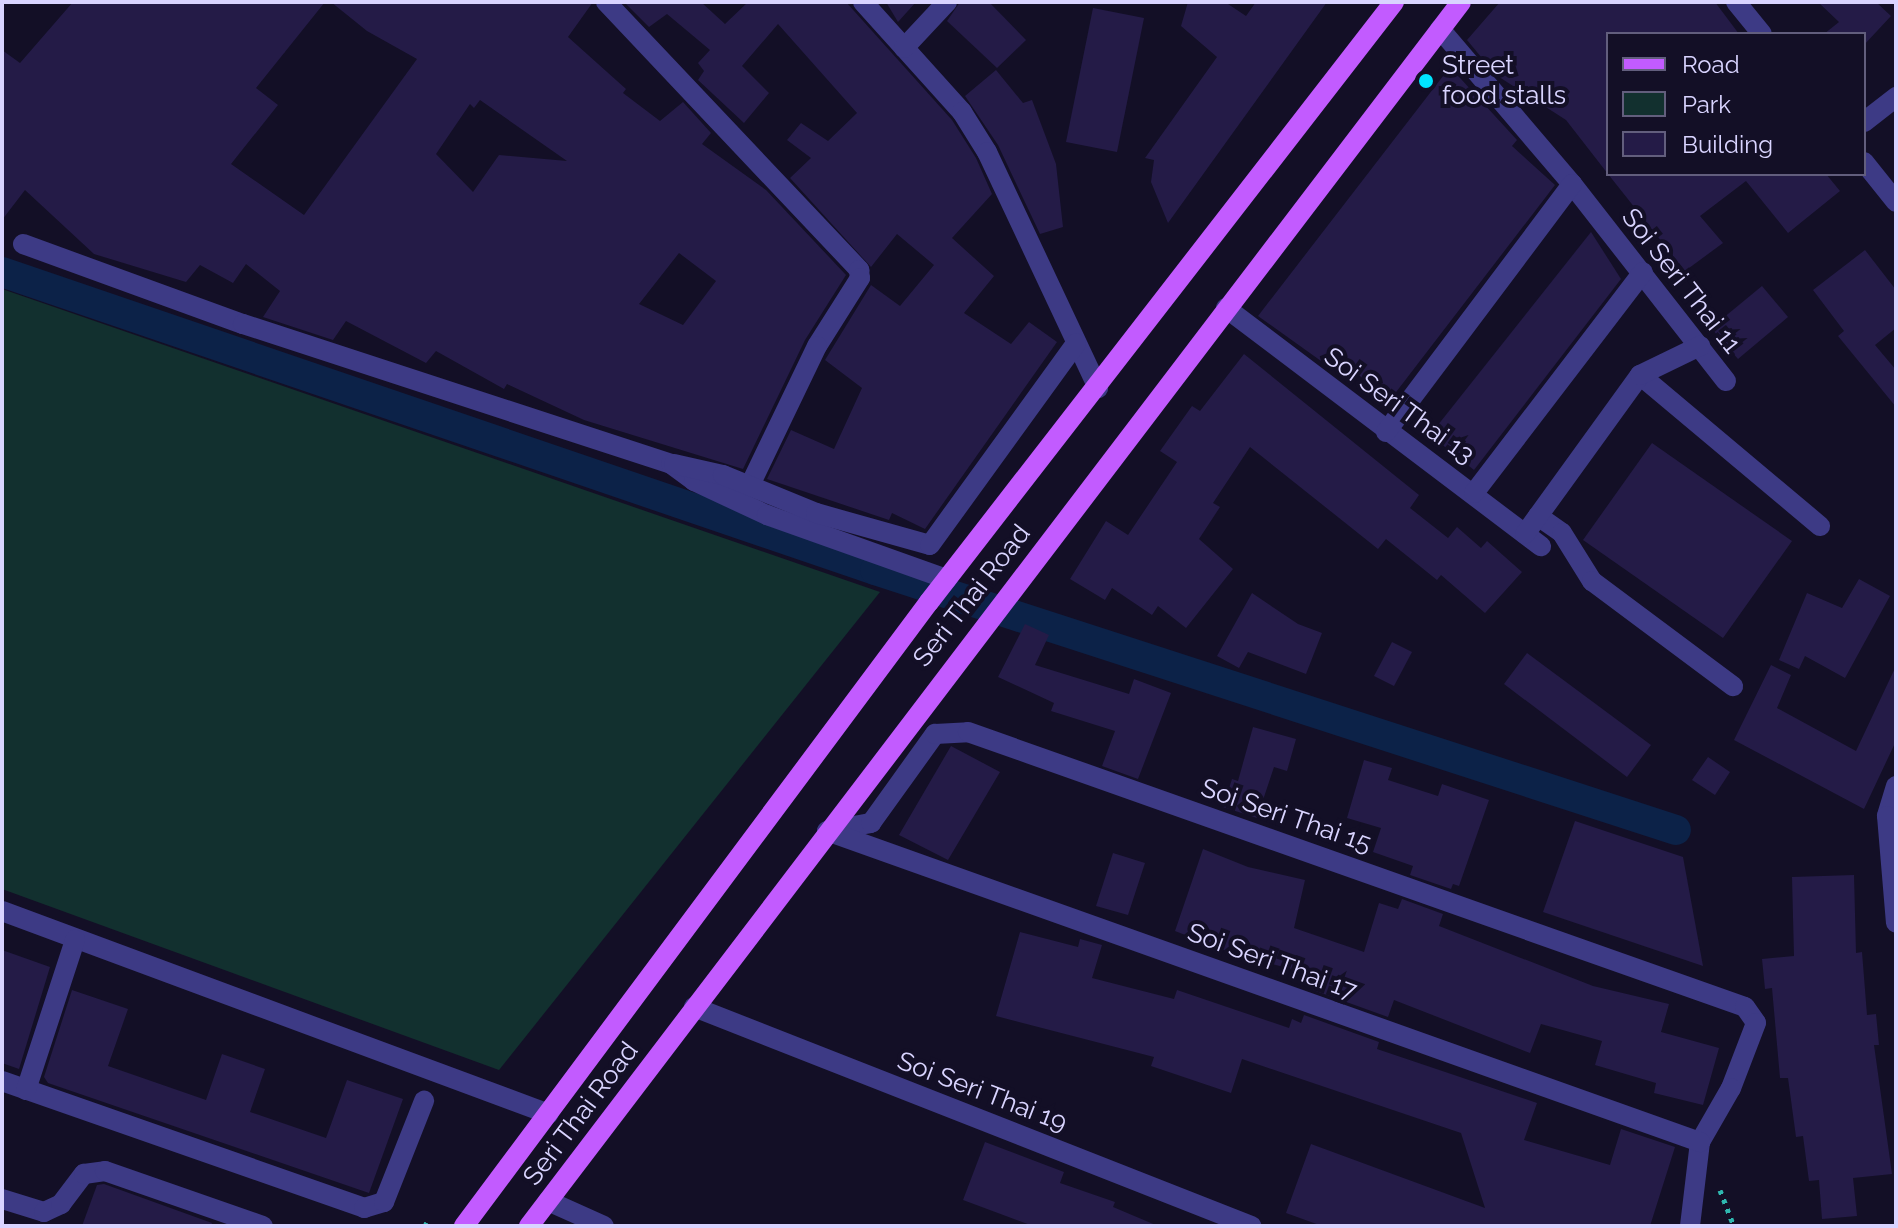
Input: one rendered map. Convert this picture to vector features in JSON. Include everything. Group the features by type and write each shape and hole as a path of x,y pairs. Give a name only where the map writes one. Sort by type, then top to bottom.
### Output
{"main road":[{"name":"Seri Thai Road","path":"464,1226 929,602 1098,388 1394,2"},
{"name":"Seri Thai Road","path":"529,1226 980,627 1461,2"}],"street":[{"path":"606,2 859,270 860,278 817,346 750,485"},
{"path":"863,2 962,112 987,152 1098,388"},
{"path":"904,48 947,2"},
{"path":"1736,2 1760,32"},
{"name":"Soi Seri Thai 11","path":"1440,29 1572,184 1726,381"},
{"path":"1866,120 1896,97"},
{"path":"1866,164 1896,202"},
{"path":"1386,432 1572,184"},
{"path":"23,244 243,324 671,464 750,485 816,513 930,545 1076,343"},
{"path":"1474,493 1643,272"},
{"name":"Soi Seri Thai 13","path":"1226,308 1386,432 1474,493 1533,540 1538,516"},
{"path":"1700,346 1640,375 1538,516 1562,533 1592,581 1733,686"},
{"path":"1640,375 1820,526"},
{"path":"671,464 694,481 767,515 947,579"},
{"name":"Soi Seri Thai 15","path":"827,831 871,823 935,734 968,732 1700,988 1745,1007 1756,1023 1731,1088 1700,1142"},
{"path":"1896,786 1887,816 1896,923"},
{"name":"Soi Seri Thai 17","path":"827,831 1700,1142"},
{"path":"2,911 549,1114"},
{"path":"26,1090 75,940"},
{"name":"Soi Seri Thai 19","path":"694,1007 1251,1226"},
{"path":"2,1081 364,1208 384,1202 424,1101"},
{"path":"1690,1226 1700,1142"},
{"path":"2,1199 44,1212 61,1204 84,1174 105,1171 263,1226"},
{"path":"548,1201 604,1226"}],"green space":[{"path":"2,289 880,592 499,1070 2,889"}],"building":[{"path":"73,2 325,2 256,88 278,105 231,164 304,215 417,59 367,31 331,2 593,2 568,37 626,89 623,93 660,121 683,102 711,133 702,144 766,190 846,275 805,340 743,469 584,420 507,384 504,389 436,351 426,363 346,321 333,340 263,317 280,291 246,264 233,283 200,265 186,282 94,254 25,190 2,220 2,50 20,63","holes":["480,100 567,161 499,155 473,192 436,154 470,104 474,108","679,253 716,281 683,325 639,304"]},
{"path":"624,2 701,2 725,24 748,2 846,2 952,120 976,158 992,194 952,238 994,276 964,313 1011,344 1029,322 1057,342 925,529 892,513 889,520 767,479 791,430 834,449 862,388 825,360 871,285 900,306 934,265 897,234 871,267 790,178 811,158 787,140 801,123 828,141 857,113 778,24 742,66 769,93 744,123 698,80 704,71 698,63 710,50 667,14 649,27"},
{"path":"886,2 916,2 898,22"},
{"path":"960,2 989,2 1026,40 997,68 947,21"},
{"path":"1188,2 1225,2 1246,16 1256,2 1327,2 1168,223 1151,182 1154,160 1145,158 1217,57 1181,26"},
{"path":"1500,2 1715,2 1738,32 1606,32 1606,171 1566,120 1496,75 1467,40"},
{"path":"1818,2 1876,2 1891,16 1866,43 1866,32 1826,32 1839,22"},
{"path":"1093,8 1144,18 1117,152 1066,142"},
{"path":"1450,67 1517,140 1512,146 1555,185 1390,400 1336,357 1328,366 1258,316"},
{"path":"996,70 1023,103 1032,100 1056,164 1063,227 1040,234 998,145 965,96"},
{"path":"1610,176 1828,176 1840,191 1788,233 1746,181 1700,216 1723,243 1685,271"},
{"path":"1591,232 1621,279 1474,470 1430,435"},
{"path":"1865,250 1896,290 1896,328 1875,345 1896,370 1896,407 1838,336 1844,331 1813,290"},
{"path":"1762,286 1788,317 1738,359 1711,328"},
{"path":"1244,354 1419,495 1410,508 1448,538 1457,527 1481,548 1487,541 1522,572 1485,613 1441,575 1437,580 1386,539 1378,549 1250,447 1213,503 1220,507 1199,539 1233,569 1186,628 1158,606 1152,615 1112,588 1105,600 1070,579 1106,521 1128,535 1177,462 1160,451 1192,406 1200,411"},
{"path":"1652,443 1792,541 1723,638 1583,540"},
{"path":"1859,579 1890,596 1845,678 1805,656 1799,669 1779,660 1807,593 1842,608"},
{"path":"1252,593 1298,624 1322,633 1306,674 1248,652 1239,668 1217,656"},
{"path":"1025,624 1049,635 1035,665 1129,694 1134,679 1171,693 1138,779 1102,766 1115,731 1051,711 1054,703 998,677"},
{"path":"1392,642 1412,652 1394,686 1374,676"},
{"path":"1527,653 1651,745 1627,777 1504,684"},
{"path":"1771,665 1791,675 1777,708 1856,751 1896,666 1896,741 1864,809 1734,740"},
{"path":"1253,727 1296,739 1287,771 1274,767 1257,818 1223,807 1232,779 1238,781"},
{"path":"951,746 1000,772 948,860 899,835"},
{"path":"1708,757 1730,772 1715,795 1692,780"},
{"path":"1364,760 1392,768 1388,780 1438,796 1442,784 1489,800 1459,886 1453,884 1451,889 1410,875 1413,866 1373,852 1381,828 1347,818"},
{"path":"1575,821 1683,857 1703,966 1543,912"},
{"path":"1203,849 1248,867 1305,880 1294,928 1364,952 1379,903 1398,909 1402,899 1443,914 1439,926 1593,986 1669,1004 1661,1032 1719,1048 1703,1105 1654,1093 1656,1083 1595,1065 1602,1041 1541,1024 1530,1053 1394,1000 1388,1017 1313,990 1319,976 1236,955 1175,931"},
{"path":"1113,853 1145,863 1128,915 1096,906"},
{"path":"1854,875 1856,953 1862,952 1867,1015 1876,1014 1879,1045 1874,1045 1892,1174 1853,1178 1857,1216 1822,1219 1819,1180 1809,1181 1803,1136 1796,1137 1788,1078 1780,1078 1772,988 1765,989 1762,959 1794,956 1792,877"},
{"path":"1020,932 1078,947 1080,939 1102,945 1092,978 1174,999 1177,990 1289,1028 1292,1019 1301,1023 1304,1015 1379,1042 1377,1049 1537,1103 1524,1140 1610,1165 1621,1129 1675,1147 1650,1226 1322,1226 1286,1213 1311,1144 1485,1208 1461,1133 1242,1059 1231,1093 1151,1066 1154,1057 996,1016"},
{"path":"2,950 50,967 19,1069 2,1063"},
{"path":"72,990 128,1009 108,1066 206,1100 222,1054 265,1069 250,1112 326,1138 347,1080 403,1099 369,1193 48,1083 44,1077"},
{"path":"985,1142 1064,1172 1060,1183 1115,1202 1113,1207 1158,1226 1033,1226 963,1200"},
{"path":"104,1184 212,1223 211,1226 82,1226 97,1185"}],"waterway":[{"path":"2,272 875,570 1676,830"}],"place":[{"name":"Street food stalls","path":"1426,81"}]}
